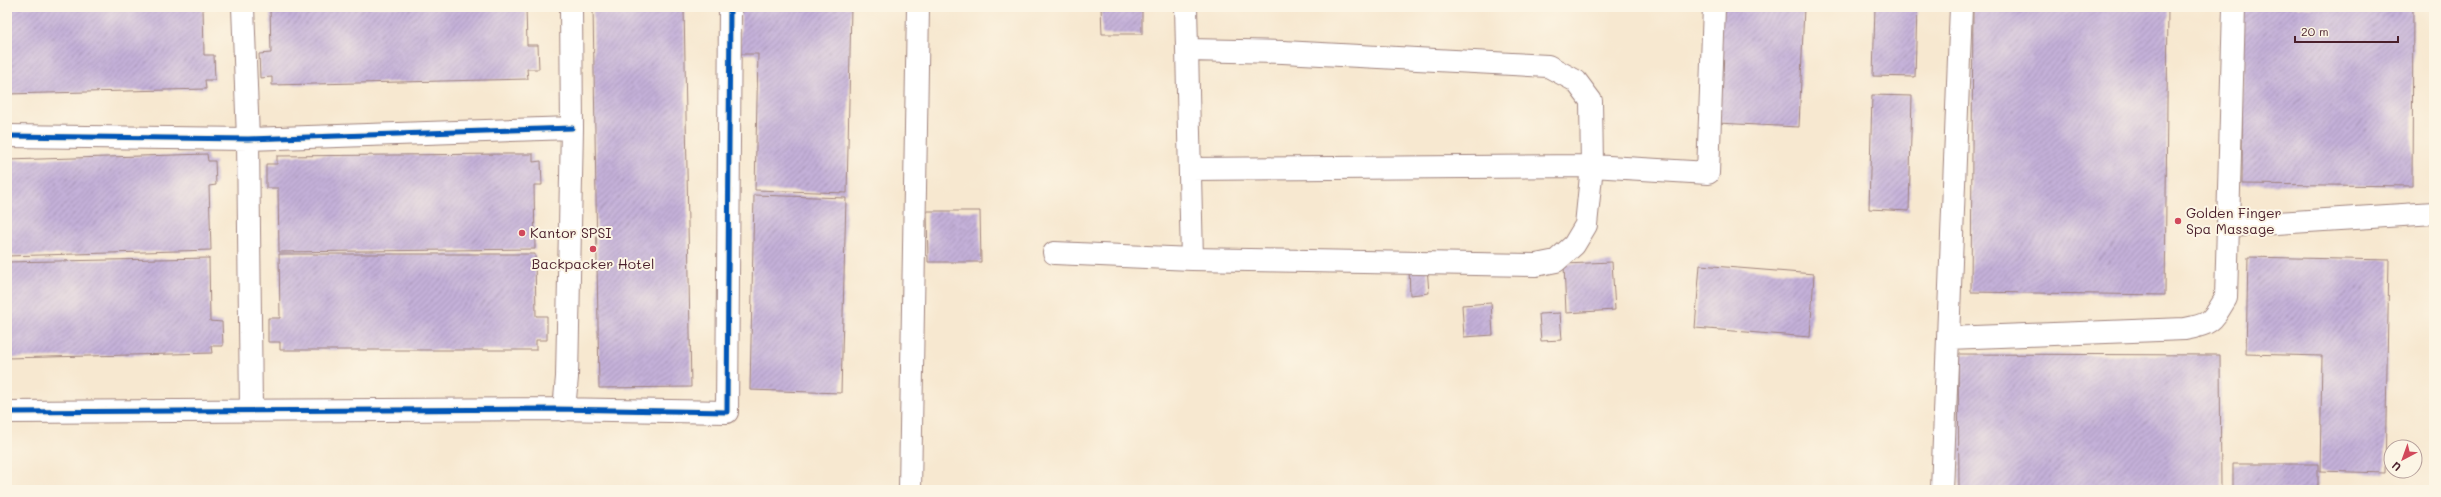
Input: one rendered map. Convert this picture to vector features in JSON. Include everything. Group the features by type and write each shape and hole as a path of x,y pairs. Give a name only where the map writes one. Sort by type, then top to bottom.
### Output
{"street":[{"path":"243,7 248,139 251,410"},
{"path":"564,410 567,377 572,128 571,7"},
{"path":"7,412 564,410 727,412 730,7"},
{"path":"910,490 918,7"},
{"path":"1186,7 1192,259"},
{"path":"1190,169 1592,166 1708,173 1714,7"},
{"path":"1942,490 1962,7"},
{"path":"1948,338 2185,329 2207,325 2226,298 2234,7"},
{"path":"1054,253 1192,259 1536,265 1556,261 1574,245 1586,225 1592,166 1591,101 1576,81 1548,66 1283,52 1188,50"},
{"path":"7,136 248,139 572,128"},
{"path":"2229,226 2434,213"}],"building":[{"path":"7,7 203,7 204,55 214,55 215,80 205,80 206,89 7,94"},
{"path":"270,7 526,7 527,45 538,45 539,69 527,69 528,79 272,85 272,77 260,78 259,54 271,53"},
{"path":"593,7 684,7 691,387 599,388"},
{"path":"741,7 851,7 847,193 755,190 758,54 740,54"},
{"path":"1101,7 1142,7 1142,34 1102,34"},
{"path":"1721,7 1804,7 1799,127 1717,123"},
{"path":"1875,7 1917,7 1915,77 1873,76"},
{"path":"1973,7 2168,7 2165,295 1971,292"},
{"path":"2243,7 2413,7 2412,186 2242,184"},
{"path":"1872,95 1912,96 1909,211 1869,209"},
{"path":"207,154 208,161 215,161 216,185 209,186 211,250 7,256 7,160"},
{"path":"533,154 533,162 541,161 542,185 534,185 535,249 279,252 278,188 266,188 266,164 277,164 277,156"},
{"path":"754,195 846,198 841,393 750,390"},
{"path":"927,211 980,211 981,262 928,262"},
{"path":"279,254 535,254 536,316 547,316 547,340 536,340 536,350 280,350 280,342 268,342 268,318 280,318"},
{"path":"2248,257 2389,260 2386,439 2383,439 2383,473 2320,471 2322,356 2246,354"},
{"path":"209,258 210,321 222,322 223,346 211,346 212,353 7,358 7,262"},
{"path":"1612,262 1615,310 1566,313 1564,264"},
{"path":"1700,265 1814,274 1810,337 1695,328"},
{"path":"1427,267 1429,293 1410,295 1409,268"},
{"path":"1491,303 1493,335 1464,337 1462,305"},
{"path":"1560,313 1562,340 1541,341 1539,314"},
{"path":"1958,354 2220,355 2221,490 1959,490"},
{"path":"2233,464 2318,464 2318,490 2233,490"}],"cycle path":[{"path":"7,412 555,409 727,412 730,7"},
{"path":"7,136 248,139 572,128"}],"place":[{"name":"Golden Finger Spa Massage","path":"2178,221"},
{"name":"Kantor SPSI","path":"522,233"},
{"name":"Backpacker Hotel","path":"593,249"}]}
